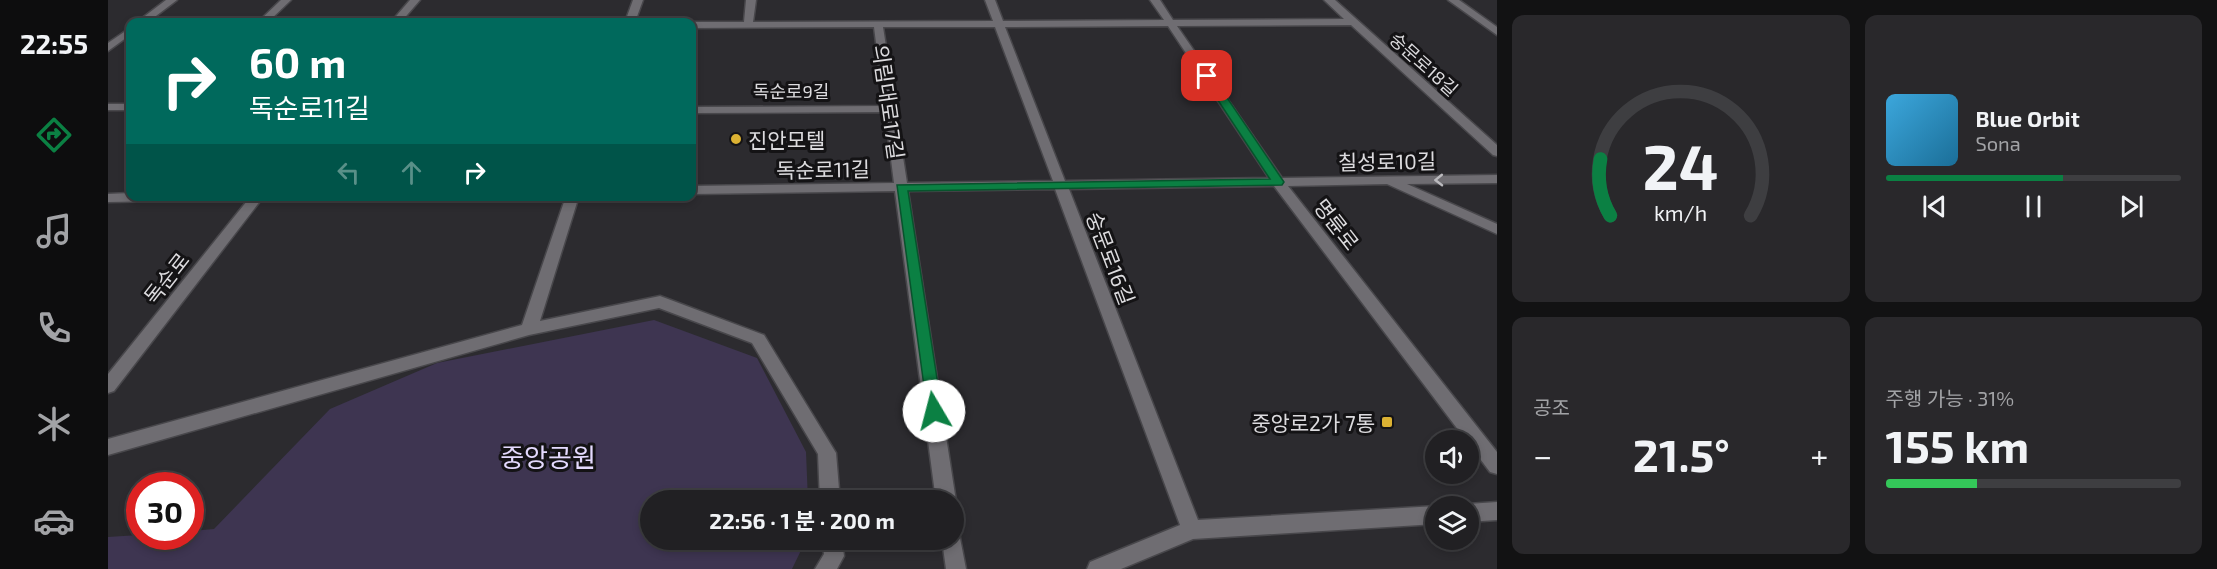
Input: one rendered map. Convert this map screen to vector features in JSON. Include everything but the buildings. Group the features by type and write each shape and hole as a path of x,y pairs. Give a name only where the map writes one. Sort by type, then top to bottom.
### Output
{"street":[{"path":"147,18 172,0"},
{"path":"267,18 286,0"},
{"path":"399,18 415,0"},
{"path":"631,18 638,0"},
{"path":"748,25 751,0"},
{"name":"숭문로16길","path":"990,0 1192,530"},
{"name":"명륜로","path":"1155,0 1278,182 1497,466"},
{"name":"숭문로18길","path":"1329,0 1497,152"},
{"path":"1453,0 1497,32"},
{"path":"696,25 1354,22"},
{"name":"의림대로17길","path":"878,24 944,490"},
{"path":"108,48 126,34"},
{"path":"108,107 126,107"},
{"name":"독순로9길","path":"696,110 890,109"},
{"name":"칠성로10길","path":"1278,182 1497,180"},
{"path":"1388,181 1497,229"},
{"name":"독순로11길","path":"696,190 1278,182"},
{"path":"110,199 126,199"},
{"name":"독순로","path":"108,386 254,201"},
{"path":"529,329 571,201"},
{"path":"108,447 529,329 660,302 758,339 827,453 829,490"},
{"path":"1479,512 1497,511"},
{"path":"1097,569 1192,530 1425,516"},
{"path":"825,569 834,556 833,550"},
{"path":"953,550 956,569"}],"green space":[{"name":"중앙공원","path":"654,320 757,358 806,452 808,490 640,490 640,550 801,550 792,569 108,569 108,537 126,536 126,550 204,550 204,530 214,529 330,409 437,363"}],"place":[{"name":"진안모텔","path":"736,139"},
{"name":"중앙로2가 7통","path":"1387,422"}],"route":[{"path":"934,411 902,187 1278,182 1207,76"}]}
